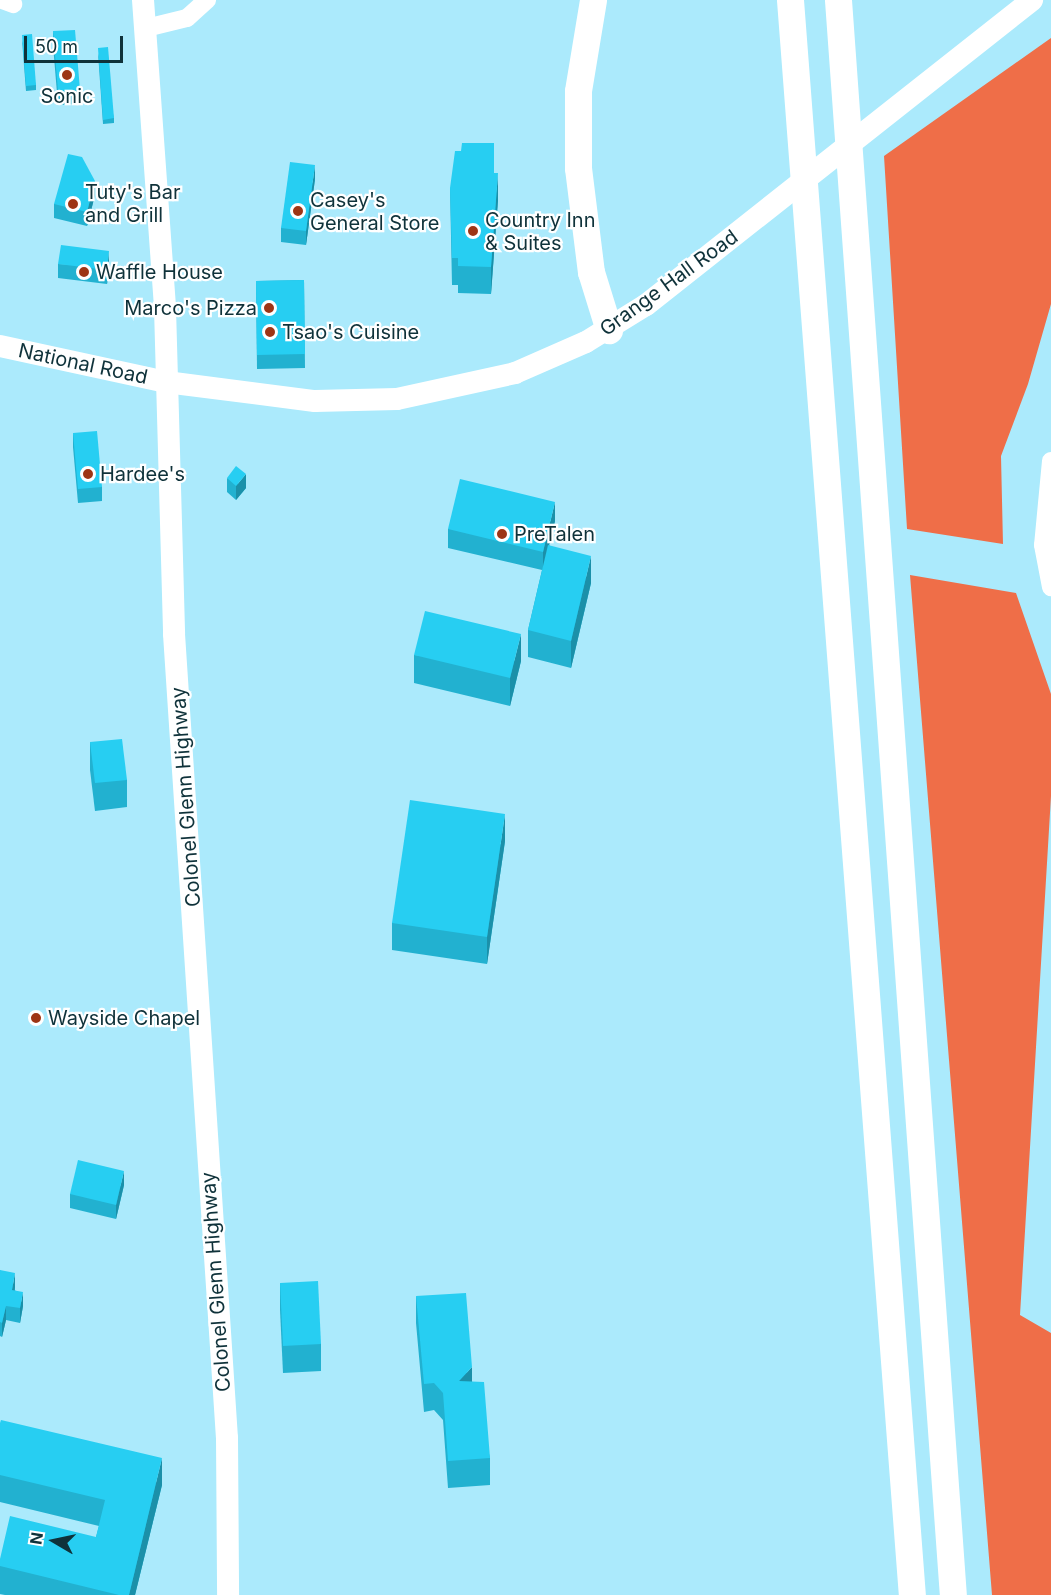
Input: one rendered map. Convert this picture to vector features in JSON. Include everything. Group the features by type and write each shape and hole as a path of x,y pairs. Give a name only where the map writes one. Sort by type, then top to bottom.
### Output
{"highway":[{"path":"593,0 578,91 578,168 591,272 609,330"},
{"path":"790,0 912,1595"},
{"path":"838,0 953,1595"},
{"path":"898,1595 901,1438"}],"main road":[{"name":"Colonel Glenn Highway","path":"142,0 158,175 174,634 227,1438 228,1595"},
{"name":"Grange Hall Road","path":"166,382 294,399 397,399 515,373 609,330 660,295 1032,0"},
{"name":"National Road","path":"0,346 166,382"}],"street":[{"path":"146,28 187,18 207,0"},
{"path":"1051,461 1043,545 1051,587"}],"shaded area":[{"path":"1051,38 1051,304 1028,384 1001,456 1003,544 907,529 884,156"},
{"path":"910,575 1016,593 1051,694 1051,796 1020,1315 1051,1333 1051,1595 992,1595"}],"building":[{"name":"Sonic","path":"75,30 80,90 58,91 53,31"},
{"path":"32,34 36,85 26,86 22,35"},
{"path":"108,47 114,118 103,120 98,48"},
{"name":"Country Inn & Suites","path":"462,143 494,143 494,173 498,173 491,267 458,266 458,258 452,258 450,188 455,151 461,151"},
{"path":"68,154 82,157 95,181 87,212 54,204"},
{"name":"Casey's General Store","path":"290,162 315,165 306,231 281,228"},
{"path":"61,245 109,251 107,270 58,264"},
{"path":"304,280 305,354 257,355 256,281"},
{"name":"Hardee's","path":"97,431 102,487 78,489 73,433"},
{"path":"236,466 246,474 236,486 227,478"},
{"name":"PreTalen","path":"460,479 555,502 543,552 448,529"},
{"path":"548,545 591,556 571,641 528,630"},
{"path":"425,611 521,634 510,678 414,655"},
{"path":"122,739 127,780 95,783 90,742"},
{"path":"410,800 505,814 487,937 392,923"},
{"path":"78,1160 124,1171 116,1205 70,1194"},
{"path":"0,1270 15,1273 12,1290 23,1292 20,1308 6,1306 2,1323 0,1322"},
{"path":"318,1281 321,1344 283,1346 280,1283"},
{"path":"466,1293 472,1367 459,1381 484,1382 490,1458 448,1461 443,1393 434,1383 424,1384 416,1296"},
{"path":"1,1420 162,1458 129,1595 119,1595 0,1566 10,1516 96,1537 105,1500 0,1475"}],"place":[{"name":"Sonic","path":"67,75"},
{"name":"Tuty's Bar and Grill","path":"73,204"},
{"name":"Casey's General Store","path":"298,211"},
{"name":"Country Inn & Suites","path":"473,231"},
{"name":"Waffle House","path":"84,272"},
{"name":"Marco's Pizza","path":"269,308"},
{"name":"Tsao's Cuisine","path":"270,332"},
{"name":"Hardee's","path":"88,474"},
{"name":"PreTalen","path":"502,534"},
{"name":"Wayside Chapel","path":"36,1018"}]}
